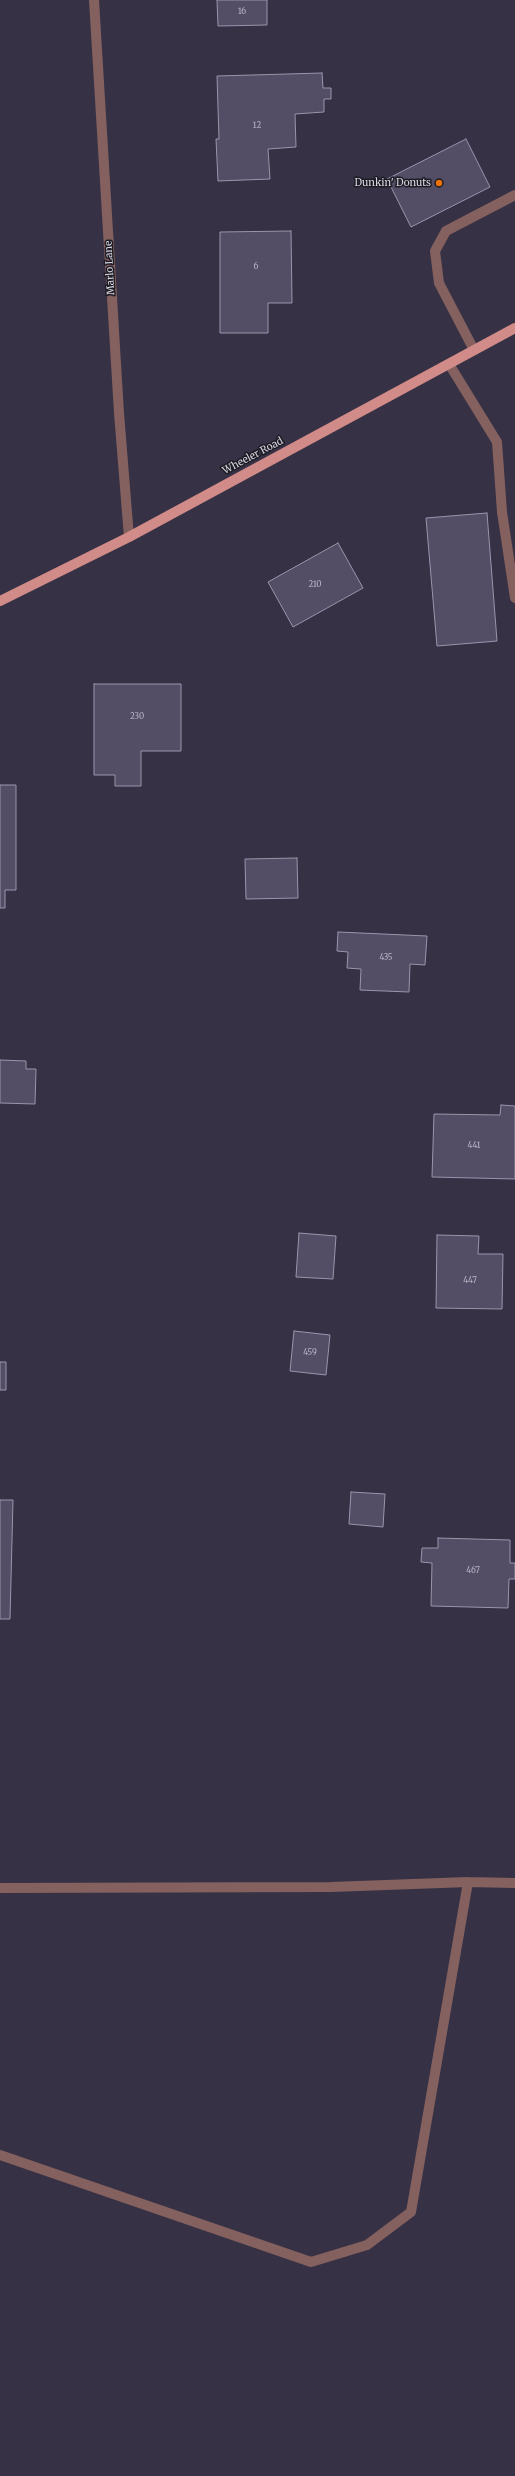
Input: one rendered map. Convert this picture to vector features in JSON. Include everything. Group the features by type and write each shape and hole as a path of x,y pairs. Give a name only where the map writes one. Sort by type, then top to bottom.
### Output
{"main road":[{"name":"Wheeler Road","path":"0,601 129,537 515,328"}],"street":[{"name":"Marlo Lane","path":"94,0 119,413 129,537"},
{"path":"474,350 440,282 435,251 446,231 515,195"},
{"path":"449,364 497,442 502,512 515,598"},
{"path":"0,1888 323,1887 468,1882 515,1883"},
{"path":"0,2155 311,2262 367,2245 411,2212 468,1882"}],"building":[{"path":"217,0 267,0 267,25 218,26"},
{"path":"322,73 323,88 331,88 331,99 324,99 324,112 295,114 296,147 268,149 270,179 218,181 216,139 219,139 217,76"},
{"name":"Dunkin' Donuts","path":"466,139 490,187 411,227 387,179"},
{"path":"291,231 292,303 268,303 268,333 220,333 220,232"},
{"path":"487,513 497,641 437,646 426,518"},
{"path":"338,543 363,588 293,627 268,582"},
{"path":"94,684 181,684 181,751 141,751 141,786 115,786 115,775 94,775"},
{"path":"0,785 16,785 16,890 5,890 5,908 0,908"},
{"path":"297,858 298,898 246,899 245,859"},
{"path":"338,932 427,936 425,965 410,964 409,992 360,990 361,969 347,968 348,952 337,951"},
{"path":"0,1060 26,1061 26,1069 36,1069 35,1104 0,1103"},
{"path":"501,1105 515,1106 515,1179 432,1177 434,1114 500,1115"},
{"path":"299,1233 336,1236 333,1279 296,1277"},
{"path":"437,1235 479,1236 478,1254 503,1254 502,1309 436,1308"},
{"path":"294,1331 330,1335 326,1375 290,1371"},
{"path":"0,1362 6,1362 6,1390 0,1390"},
{"path":"351,1492 385,1494 383,1527 349,1524"},
{"path":"0,1500 13,1500 10,1619 0,1619"},
{"path":"438,1538 510,1540 510,1563 515,1563 515,1579 509,1579 508,1608 431,1606 432,1563 421,1562 422,1548 438,1548"}],"place":[{"name":"Dunkin' Donuts","path":"439,183"}]}
